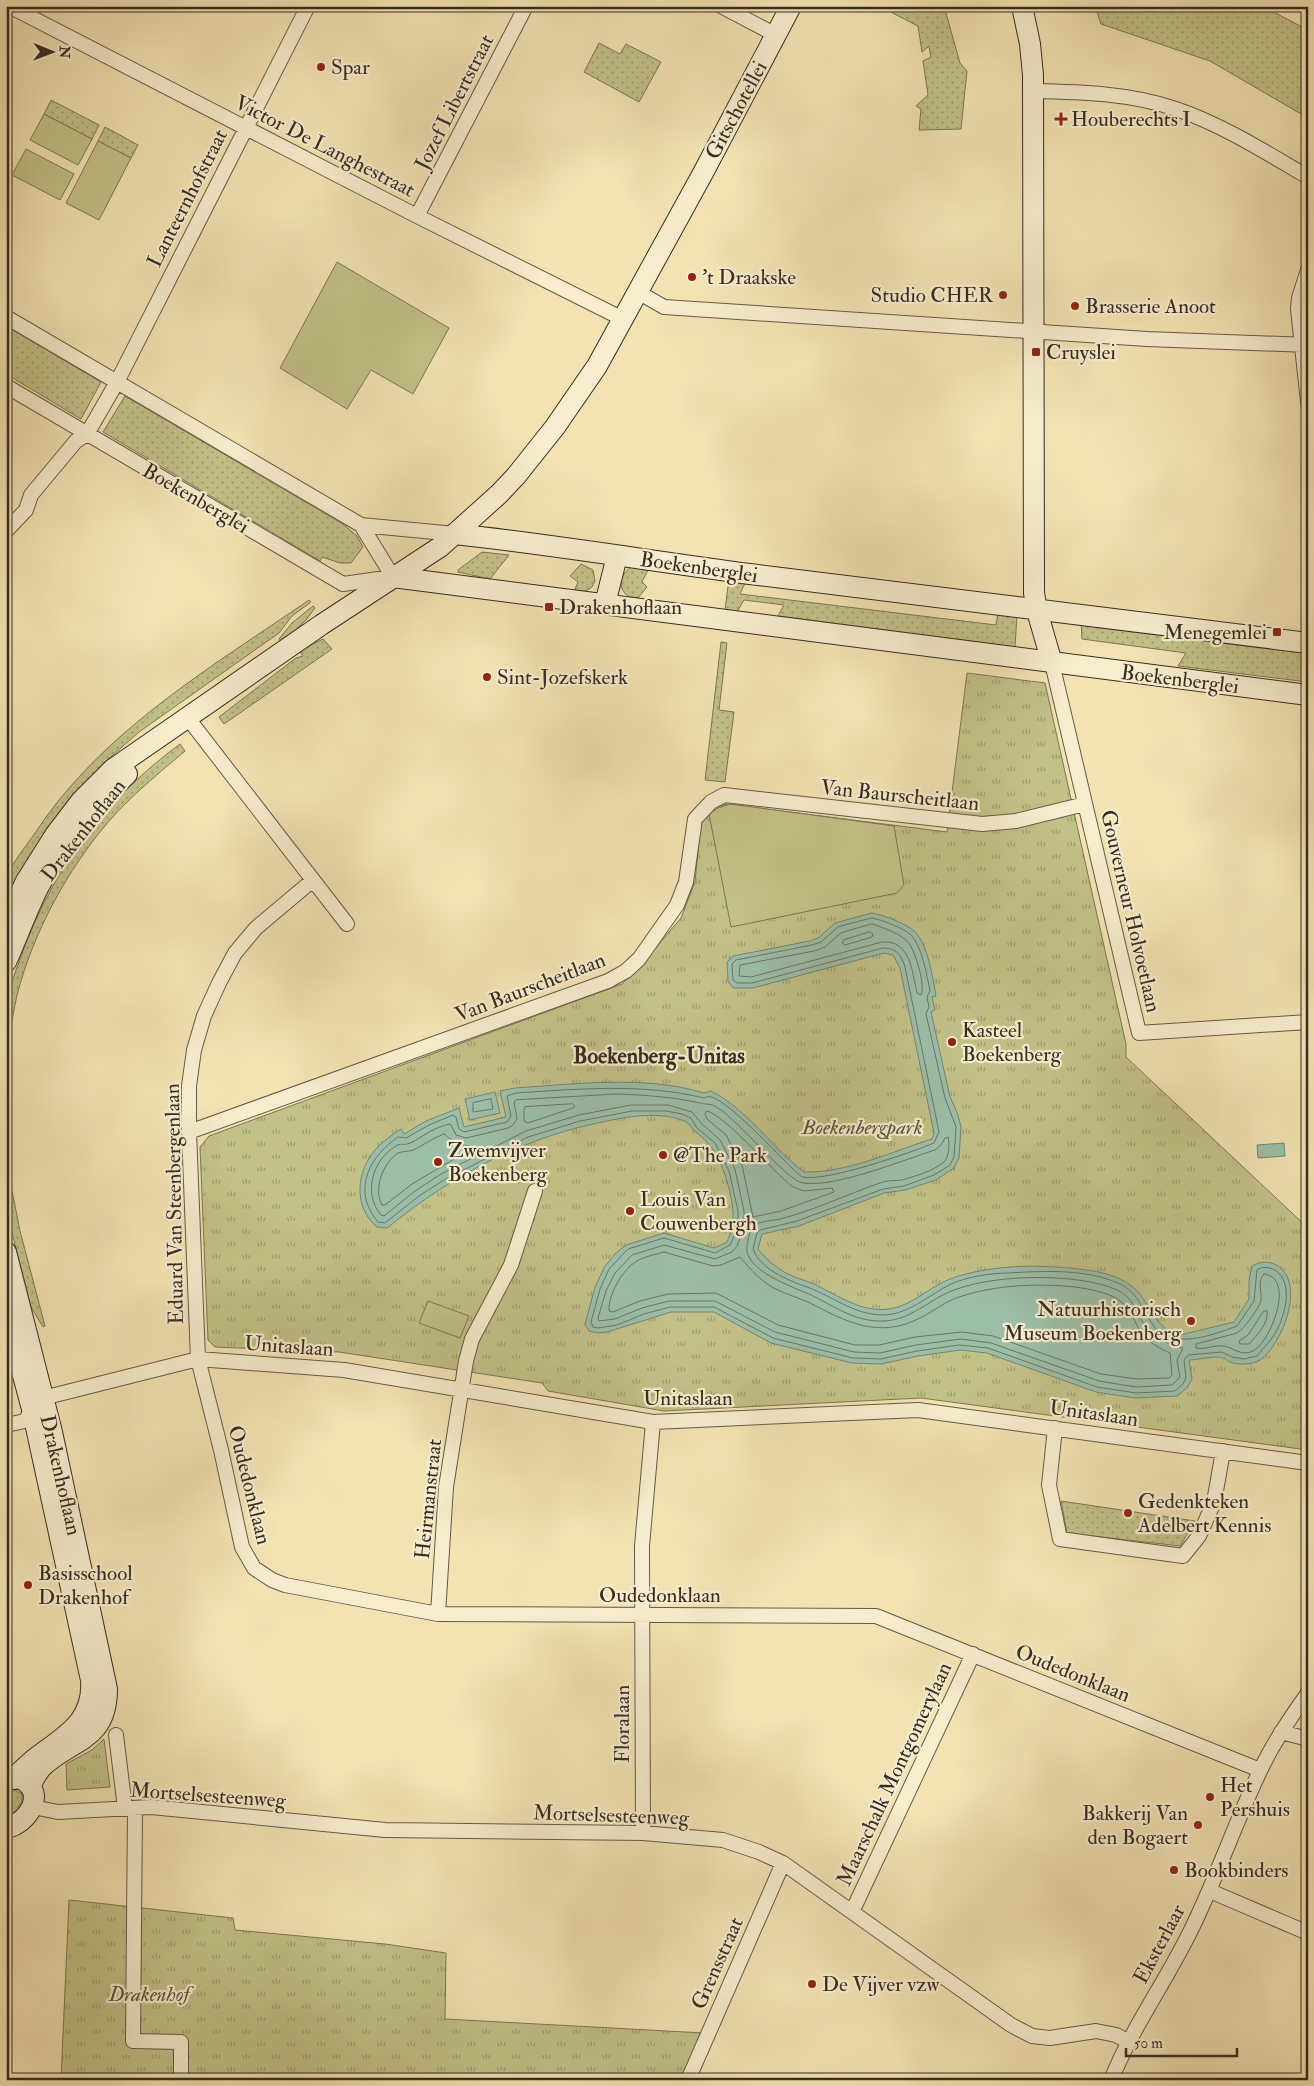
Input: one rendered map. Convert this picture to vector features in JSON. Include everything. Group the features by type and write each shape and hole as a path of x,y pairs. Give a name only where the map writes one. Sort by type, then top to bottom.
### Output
{"street":[{"name":"Victor De Langhestraat","path":"9,6 623,319"},
{"name":"Lanteernhofstraat","path":"6,531 26,510 31,495 76,441 87,434 116,382 308,6"},
{"name":"Jozef Libertstraat","path":"418,216 526,6"},
{"path":"722,6 776,35"},
{"name":"Gitschotellei","path":"681,213 791,6"},
{"path":"1022,6 1031,54 1032,92 1034,593 1037,611 1052,663"},
{"path":"1032,92 1105,94 1175,109 1208,122 1308,177"},
{"name":"Drakenhoflaan","path":"6,925 26,882 55,835 81,801 113,769 430,553 455,534 516,476 555,427 597,366 681,213"},
{"path":"1308,270 1299,298 1298,309 1304,345 1308,402"},
{"path":"638,292 664,307 1165,340 1304,345"},
{"name":"Boekenberglei","path":"6,317 361,525 521,541 617,556 1037,611 1308,643"},
{"name":"Boekenberglei","path":"6,386 343,584 393,577 1308,695"},
{"name":"Boekenberglei","path":"361,525 393,577"},
{"path":"605,604 617,556"},
{"name":"Gouverneur Holvoetlaan","path":"1052,663 1139,1033 1308,1022"},
{"path":"187,717 347,924"},
{"name":"Drakenhoflaan","path":"6,962 38,888 64,848 122,778 187,717"},
{"name":"Van Baurscheitlaan","path":"189,1132 608,981 626,971 639,959 682,895 686,882 695,819 711,802 724,795 982,824 1016,821 1085,804"},
{"name":"Eduard Van Steenbergenlaan","path":"198,1359 189,1132 189,1086 194,1050 204,1016 235,953 256,928 313,880"},
{"name":"Heirmanstraat","path":"438,1614 446,1487 461,1389 472,1339 511,1265 535,1190"},
{"name":"Drakenhoflaan","path":"6,1252 38,1404 106,1679 107,1700 101,1720 88,1736 17,1782"},
{"name":"Drakenhoflaan","path":"6,1312 38,1404"},
{"name":"Unitaslaan","path":"38,1404 198,1359 344,1370 654,1422 918,1410 1308,1463"},
{"name":"Oudedonklaan","path":"198,1359 221,1450 242,1547 254,1568 272,1580 285,1585 438,1614 876,1616 1260,1770"},
{"path":"6,1425 25,1421 38,1404"},
{"name":"Floralaan","path":"643,1833 642,1546 654,1422"},
{"path":"1055,1428 1049,1485 1060,1539 1174,1555 1183,1556 1199,1536 1214,1502 1223,1451"},
{"name":"Maarschalk Montgomerylaan","path":"852,1912 973,1654"},
{"name":"Eksterlaar","path":"1111,2080 1140,2019 1175,1964 1210,1891 1260,1770 1281,1732 1308,1693"},
{"path":"1281,1732 1308,1739"},
{"path":"116,1735 130,1808 132,2040 181,2042 180,2080"},
{"path":"6,1828 22,1822 33,1806 34,1795 17,1782"},
{"name":"Mortselsesteenweg","path":"33,1806 58,1812 151,1807 385,1830 643,1833 723,1840 759,1852 783,1863 1011,2025 1032,2036 1050,2038 1096,2031 1116,2036 1129,2042"},
{"name":"Grensstraat","path":"688,2080 783,1863"},
{"path":"1210,1891 1308,1933"}],"green space":[{"path":"879,6 944,6 960,63 967,71 961,129 919,130 921,109 916,106 928,95 923,61 931,57 929,46 922,52 918,26"},
{"path":"1095,6 1262,6 1308,30 1308,118 1210,61 1101,24"},
{"path":"599,43 620,54 626,44 661,62 639,102 584,72"},
{"path":"51,100 99,125 92,139 44,114"},
{"path":"44,114 92,139 78,165 30,140"},
{"path":"105,127 138,145 131,158 98,141"},
{"path":"98,141 131,158 99,220 66,203"},
{"path":"26,149 74,174 60,200 12,175"},
{"path":"337,262 449,328 413,394 371,370 347,409 280,368"},
{"path":"6,326 101,382 81,419 6,374"},
{"path":"125,396 343,524 357,536 363,547 351,563 340,563 322,557 320,561 103,432"},
{"path":"482,552 509,555 490,579 458,572 458,570"},
{"path":"581,564 593,570 595,581 592,587 586,591 577,591 575,589 578,582 570,576"},
{"path":"631,567 649,568 642,582 647,587 638,598 629,597 621,586 624,574"},
{"path":"729,578 746,581 740,594 996,625 998,613 1017,615 1015,647 778,616 784,605 744,600 737,612 725,610"},
{"path":"309,600 311,602 292,616 279,633 139,732 105,762 70,800 6,901 6,882 13,864 60,799 90,765 159,704"},
{"path":"313,606 315,608 306,620 282,643 279,639 292,623"},
{"path":"1081,621 1308,647 1308,682 1178,666 1186,653 1082,639"},
{"path":"323,639 332,649 224,724 219,717 296,658 303,656 299,651"},
{"path":"721,642 727,643 719,710 734,712 725,782 705,780"},
{"name":"Boekenbergpark","path":"967,673 1045,683 1126,1044 1126,1057 1308,1228 1308,1450 921,1398 664,1411 548,1391 542,1383 339,1352 215,1347 208,1340 200,1147 209,1136 622,984 681,918 695,882 701,822 716,807 727,804 947,832"},
{"path":"180,744 185,751 136,793 109,821 79,860 53,903 32,949 24,972 17,995 6,1051 5,1011 9,991 23,951 51,890 67,862 107,811 129,787"},
{"path":"730,804 894,826 904,885 897,893 731,927 709,814 718,808"},
{"path":"6,1160 20,1231 45,1326 43,1327 31,1307 6,1209"},
{"path":"428,1301 469,1316 460,1338 419,1323"},
{"path":"1061,1501 1195,1521 1180,1546 1067,1533"},
{"path":"104,1739 110,1787 67,1790 66,1764 92,1750"},
{"path":"15,1790 22,1794 22,1801 16,1811 6,1815 6,1793"},
{"name":"Drakenhof","path":"69,1900 233,1918 235,1930 385,1944 446,1953 445,2019 704,2033 684,2080 61,2080"}],"water":[{"path":"872,913 895,920 912,929 920,938 927,953 936,996 932,997 935,1010 931,1012 950,1097 961,1127 959,1158 954,1168 936,1180 905,1190 884,1193 799,1226 762,1234 758,1249 761,1253 789,1275 814,1284 859,1306 879,1310 905,1304 950,1279 996,1268 1030,1266 1062,1267 1093,1271 1117,1278 1131,1286 1142,1297 1165,1328 1180,1335 1234,1322 1249,1299 1249,1280 1252,1266 1263,1262 1271,1263 1284,1272 1289,1283 1291,1297 1284,1327 1269,1352 1260,1360 1249,1364 1241,1364 1229,1362 1225,1358 1220,1357 1189,1360 1192,1379 1187,1388 1177,1396 1135,1398 1096,1392 987,1353 960,1350 881,1364 852,1363 771,1343 714,1312 671,1312 607,1332 597,1333 589,1331 585,1324 595,1287 605,1266 626,1245 664,1233 714,1248 727,1242 732,1227 733,1208 725,1174 716,1154 687,1122 669,1117 650,1115 621,1118 550,1136 493,1159 465,1174 413,1208 387,1228 377,1227 369,1219 361,1199 361,1178 369,1158 382,1143 401,1129 404,1134 426,1121 459,1108 464,1127 506,1117 500,1091 515,1088 634,1082 681,1087 704,1093 711,1091 748,1118 804,1172 836,1169 853,1165 932,1139 934,1133 900,968 893,955 884,953 753,988 733,988 728,981 727,962 733,956 810,941 818,938 835,923"},
{"path":"495,1092 500,1113 470,1120 465,1099"},
{"path":"1284,1143 1285,1156 1258,1158 1257,1145"}],"place":[{"name":"Spar","path":"321,67"},
{"name":"Houberechts I","path":"1061,119"},
{"name":"'t Draakske","path":"692,277"},
{"name":"Studio CHER","path":"1003,295"},
{"name":"Brasserie Anoot","path":"1075,306"},
{"name":"Cruyslei","path":"1036,352"},
{"name":"Drakenhoflaan","path":"549,607"},
{"name":"Menegemlei","path":"1277,632"},
{"name":"Sint-Jozefskerk","path":"487,677"},
{"name":"Kasteel Boekenberg","path":"952,1042"},
{"name":"@The Park","path":"663,1155"},
{"name":"Zwemvijver Boekenberg","path":"438,1162"},
{"name":"Louis Van Couwenbergh","path":"630,1211"},
{"name":"Natuurhistorisch Museum Boekenberg","path":"1191,1321"},
{"name":"Gedenkteken Adelbert Kennis","path":"1128,1513"},
{"name":"Basisschool Drakenhof","path":"28,1585"},
{"name":"Het Pershuis","path":"1210,1797"},
{"name":"Bakkerij Van den Bogaert","path":"1198,1825"},
{"name":"Bookbinders","path":"1174,1870"},
{"name":"De Vijver vzw","path":"812,1984"}],"district":[{"name":"Boekenberg-Unitas","path":"659,1055"}]}
